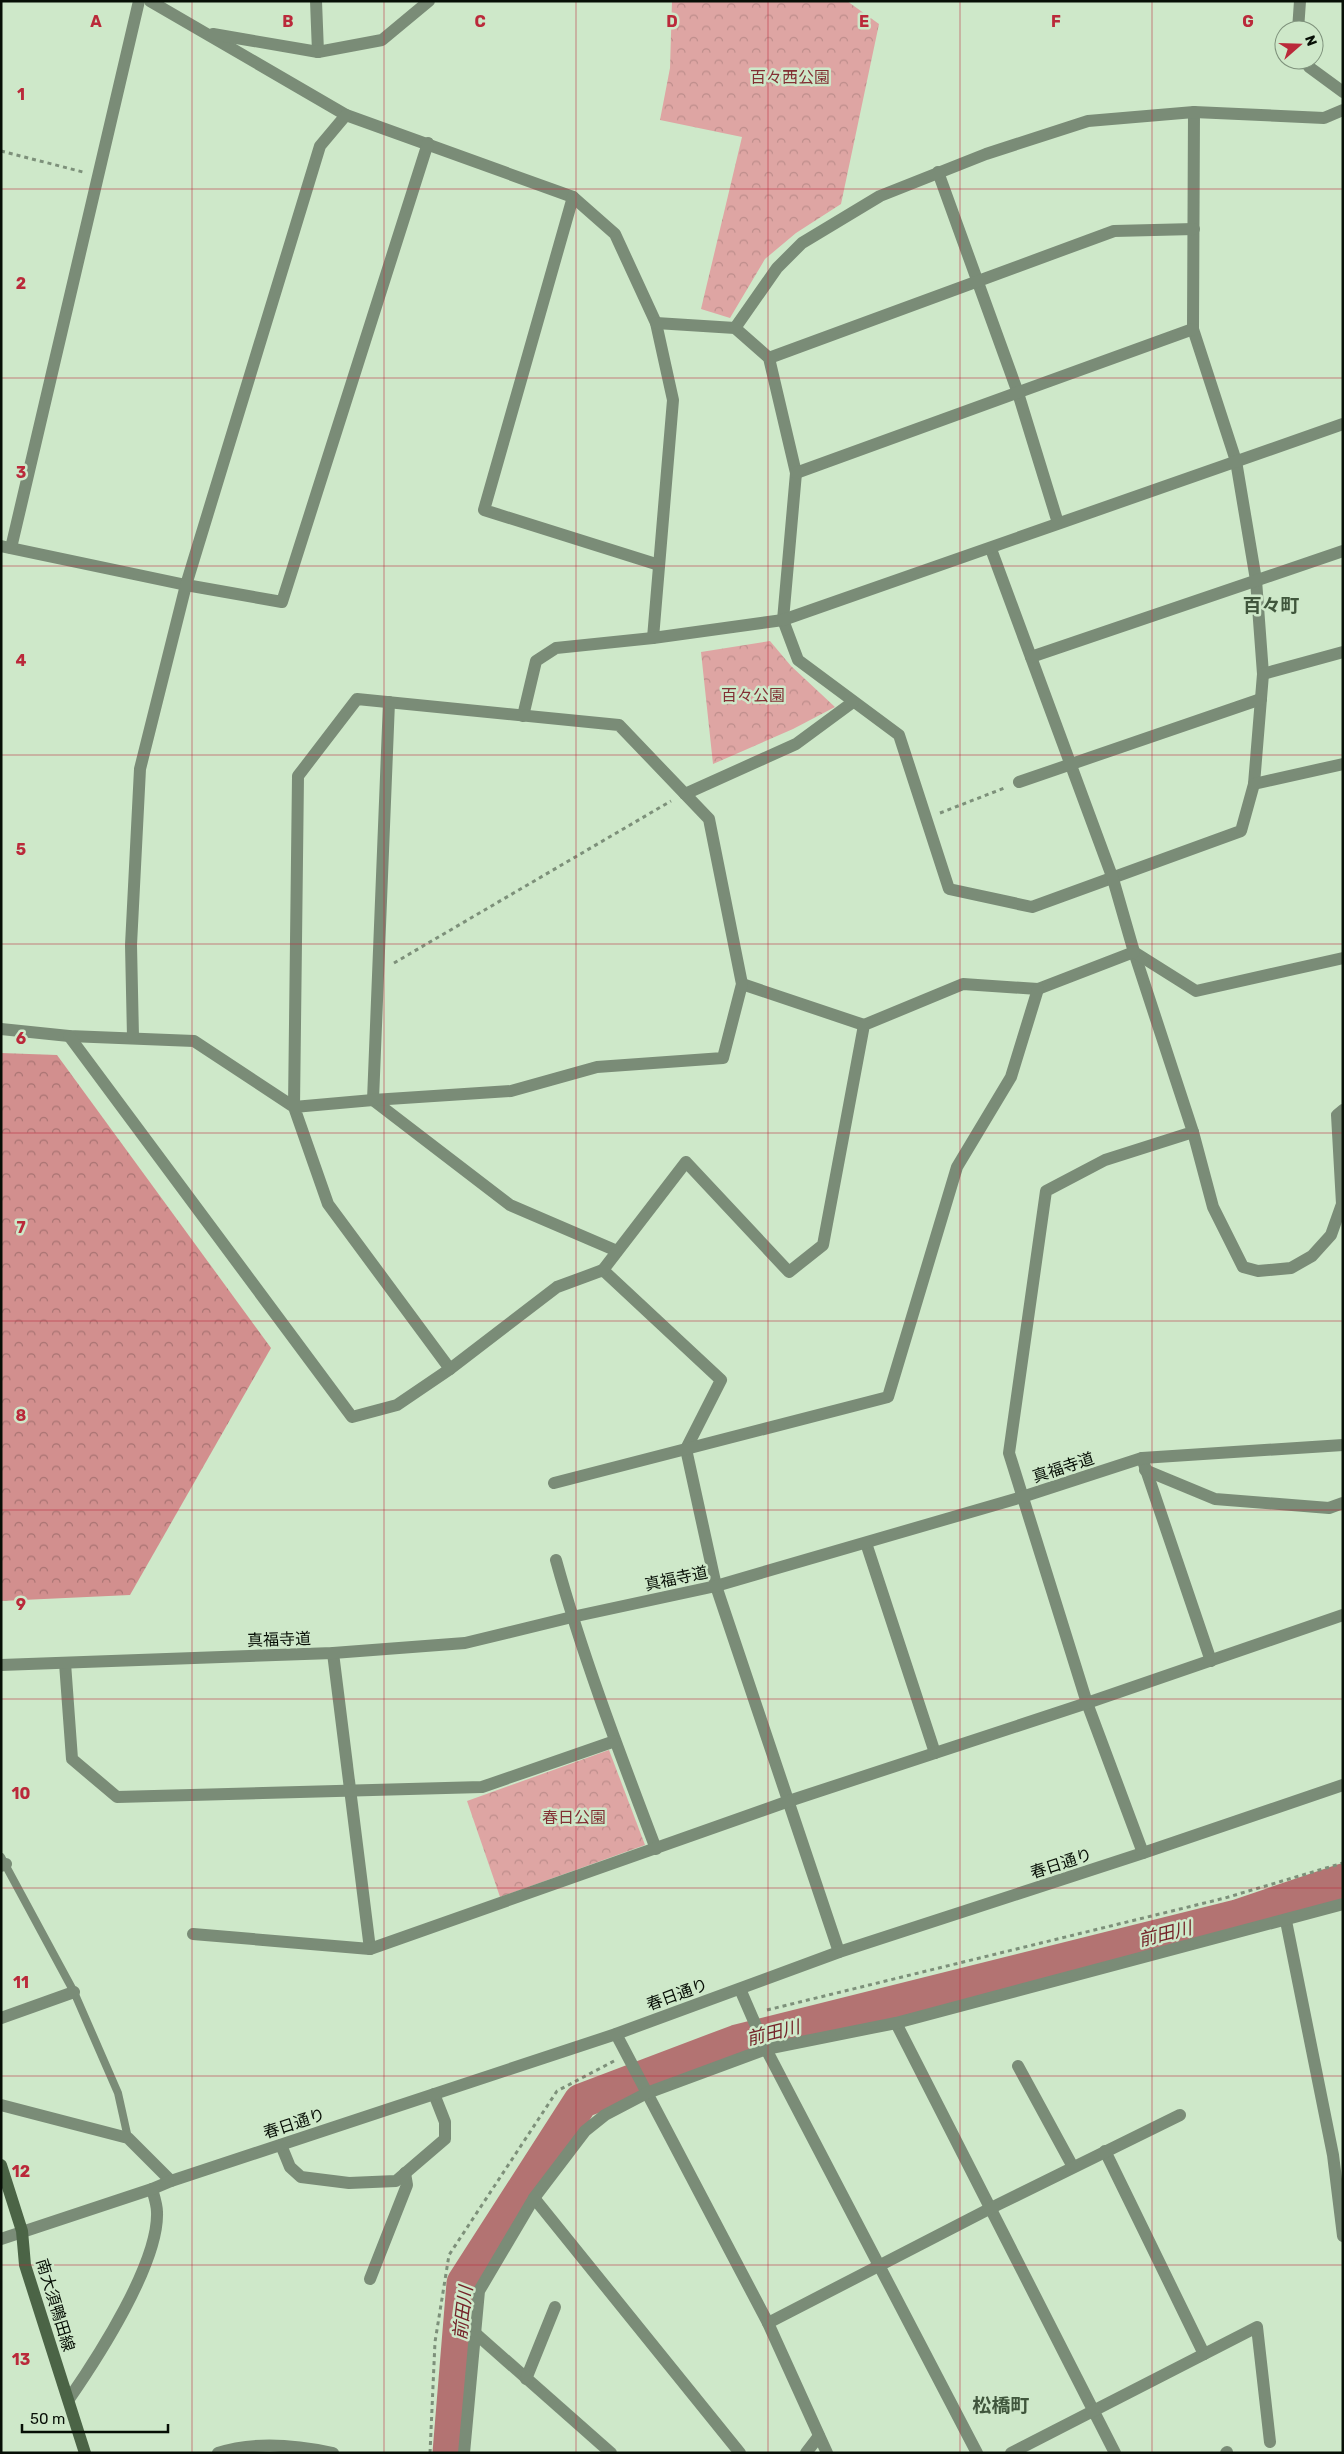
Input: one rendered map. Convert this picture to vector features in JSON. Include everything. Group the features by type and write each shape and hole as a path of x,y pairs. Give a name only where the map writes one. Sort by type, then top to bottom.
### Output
{"main road":[{"name":"南大須鴨田線","path":"1,2165 22,2232 25,2264 85,2453"}],"street":[{"path":"139,1 98,176 6,547 186,585 282,602 428,143"},
{"path":"150,1 346,115 428,143 573,197 615,234 656,324 673,400 652,638"},
{"path":"316,1 318,52"},
{"path":"205,33 318,52 382,40 429,1"},
{"path":"1299,20 1300,1"},
{"path":"1313,70 1343,92"},
{"path":"735,328 776,268 802,243 880,196 938,172 1088,120 1194,112 1324,118 1343,110"},
{"path":"656,324 735,328 769,358 796,473 783,620 798,660 899,735 950,889 1032,907 1240,831 1254,784 1263,674 1256,580 1236,461 1193,329 1194,112"},
{"path":"133,1037 131,945 140,769 186,585 320,146 346,115"},
{"path":"938,172 1018,393 1058,523"},
{"path":"573,197 484,510 659,564"},
{"path":"769,358 1114,231 1194,229"},
{"path":"796,473 1193,329"},
{"path":"523,716 536,661 556,648 652,638 783,620 991,549 1058,523 1343,424"},
{"path":"991,549 1113,879 1134,952 1193,1132 1213,1207 1243,1267 1258,1271 1291,1268 1312,1256 1331,1235 1342,1204 1337,1116 1343,1110"},
{"path":"1031,657 1343,551"},
{"path":"1263,674 1343,652"},
{"path":"1,1029 69,1036 133,1037 194,1041 294,1107 511,1091 597,1067 724,1058 742,984 710,819 619,726 357,699 298,776 294,1107 328,1204 450,1369"},
{"path":"1019,782 1261,699"},
{"path":"373,1100 389,702"},
{"path":"685,794 796,744 853,702"},
{"path":"1254,784 1343,764"},
{"path":"742,984 864,1025 963,984 1038,989 1134,952"},
{"path":"1134,952 1196,991 1343,958"},
{"path":"554,1482 888,1397 957,1166 1011,1077 1038,989"},
{"path":"69,1036 352,1417 396,1405 450,1369 557,1287 603,1270 686,1162 789,1272 823,1245 864,1025"},
{"path":"373,1100 510,1205 617,1252"},
{"path":"1143,1853 1087,1704 1009,1453 1046,1191 1105,1160 1193,1132"},
{"path":"603,1270 722,1380 686,1449 716,1586 839,1952"},
{"name":"真福寺道","path":"1,1665 333,1654 465,1643 572,1617 716,1586 1022,1497 1144,1464 1343,1446"},
{"path":"1144,1464 1214,1500 1329,1508 1343,1503"},
{"path":"1144,1464 1210,1661"},
{"path":"866,1543 935,1754"},
{"path":"556,1560 572,1617 614,1741 656,1849"},
{"path":"193,1934 370,1949 789,1801 1087,1704 1343,1614"},
{"path":"333,1654 370,1949"},
{"path":"65,1663 72,1759 117,1797 350,1789 482,1787 614,1741"},
{"name":"春日通り","path":"1,2240 171,2181 616,2034 839,1952 1143,1853 1343,1785"},
{"path":"464,2453 479,2291 534,2198 585,2131 605,2115 647,2093 766,2050 896,2023 1286,1921 1343,1904"},
{"path":"1286,1921 1338,2154 1343,2236"},
{"path":"740,1989 749,2015 766,2050 977,2453"},
{"path":"1,2018 74,1992"},
{"path":"896,2023 1115,2453"},
{"path":"616,2034 768,2323 827,2453"},
{"path":"1018,2066 1072,2167"},
{"path":"281,2145 290,2167 301,2177 349,2183 396,2181 445,2139 445,2122 434,2094"},
{"path":"1,2105 128,2138 171,2181"},
{"path":"768,2323 991,2208 1180,2114"},
{"path":"1105,2151 1204,2354"},
{"path":"370,2279 406,2185 405,2173"},
{"path":"69,2399 95,2360 148,2260 157,2212 152,2189"},
{"path":"534,2198 740,2453"},
{"path":"526,2379 555,2307"},
{"path":"1011,2453 1257,2327 1270,2442"},
{"path":"475,2333 611,2453"},
{"path":"806,2453 819,2436"},
{"path":"218,2453 232,2448 298,2445 333,2453"}],"lane":[{"path":"3,1862 74,1992 118,2093 128,2138"}],"path":[{"path":"1,151 98,176"},
{"path":"926,818 1019,782"},
{"path":"378,972 685,794"},
{"path":"749,2015 1225,1898 1343,1863"},
{"path":"430,2453 435,2342 449,2255 557,2091 626,2055"}],"green space":[{"name":"百々西公園","path":"672,1 847,1 879,24 841,204 796,233 765,259 730,318 701,309 742,137 660,120 670,68"},
{"name":"百々公園","path":"770,641 791,666 835,707 793,729 713,764 701,652"},
{"path":"1,1053 57,1055 271,1348 130,1595 1,1601"},
{"name":"春日公園","path":"609,1750 645,1845 500,1897 467,1801"}],"waterway":[{"name":"前田川","path":"450,2453 464,2283 581,2101 737,2042 1237,1917 1343,1881"}],"district":[{"name":"百々町","path":"1271,605"},
{"name":"松橋町","path":"1001,2405"}]}
